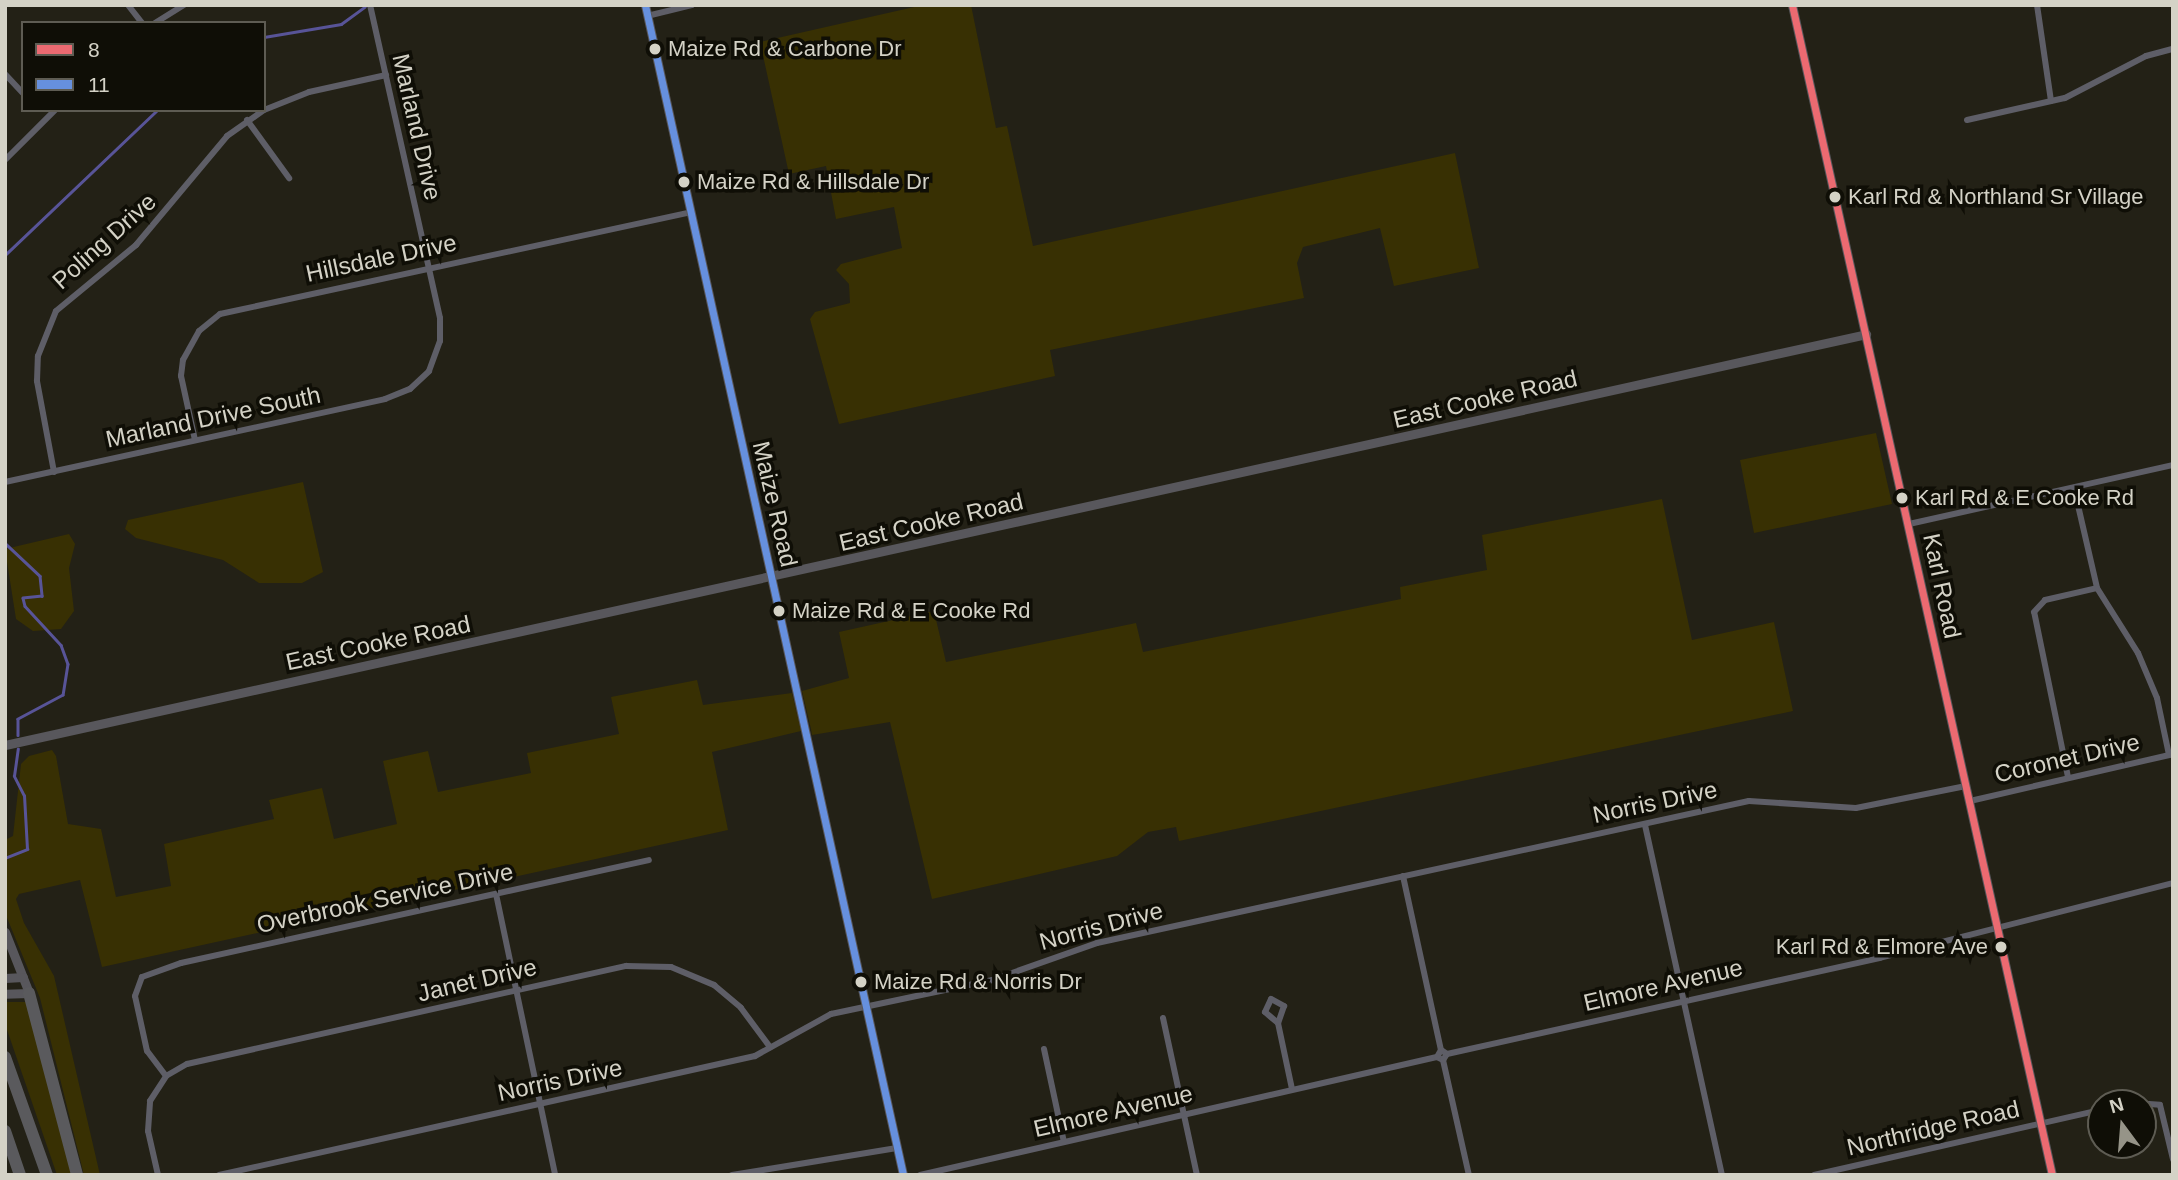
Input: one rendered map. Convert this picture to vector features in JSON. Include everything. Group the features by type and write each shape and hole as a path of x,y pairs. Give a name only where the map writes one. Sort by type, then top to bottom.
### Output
{"highway":[{"path":"29,993 77,1175"},
{"path":"5,1057 47,1175"},
{"path":"5,1131 20,1175"}],"main road":[{"name":"Maize Road","path":"645,5 903,1175"},
{"name":"Karl Road","path":"1793,5 2052,1175"},
{"name":"East Cooke Road","path":"5,745 1866,334"},
{"path":"5,932 29,993 5,994"},
{"path":"5,978 23,977"}],"street":[{"path":"128,5 140,21"},
{"path":"158,21 184,5"},
{"name":"Marland Drive","path":"370,5 428,268 440,341 423,377"},
{"path":"647,16 692,5"},
{"path":"2037,5 2050,101"},
{"path":"1967,120 2050,101 2173,49"},
{"path":"5,74 21,91"},
{"name":"Poling Drive","path":"266,109 309,92 386,75"},
{"path":"42,112 47,118"},
{"path":"5,160 53,112"},
{"name":"Poling Drive","path":"54,472 37,381 38,356 56,311 154,227 206,159 247,120 261,112"},
{"path":"247,120 289,178"},
{"name":"Hillsdale Drive","path":"195,440 181,376 188,344 208,322 233,309 691,212"},
{"name":"Marland Drive South","path":"5,482 385,400 423,377"},
{"path":"1909,524 2173,465"},
{"path":"2074,488 2097,588 2138,653 2157,698 2171,754"},
{"path":"2068,777 2034,612 2045,600 2097,588"},
{"name":"Coronet Drive","path":"1970,801 2171,754"},
{"name":"Norris Drive","path":"219,1175 746,1058 816,1020 1014,973 1097,943 1748,801 1856,808 1966,786"},
{"path":"1645,825 1722,1175"},
{"name":"Overbrook Service Drive","path":"166,1076 147,1051 135,986 142,977 181,963 649,860"},
{"path":"1403,876 1469,1175"},
{"name":"Elmore Avenue","path":"920,1175 1683,1000 1879,958 1997,924 2173,883"},
{"path":"496,894 555,1175"},
{"name":"Janet Drive","path":"166,1076 187,1064 626,966 671,967 729,997 770,1047"},
{"path":"1163,1018 1196,1175"},
{"path":"1278,1023 1292,1089"},
{"path":"1044,1049 1063,1142"},
{"path":"158,1175 148,1131 150,1101 166,1076"},
{"path":"2157,1104 2162,1110 2173,1159"},
{"name":"Northridge Road","path":"1814,1175 2087,1113"},
{"path":"732,1175 897,1148"}],"shaded area":[{"path":"923,5 971,5 996,128 1007,126 1033,246 1455,153 1479,268 1394,286 1380,228 1303,247 1297,263 1304,298 1050,350 1055,376 839,424 810,319 815,312 850,303 849,284 836,270 841,264 902,248 894,207 836,219 826,166 789,174 760,42"},
{"path":"1876,433 1892,504 1754,533 1740,460"},
{"path":"303,482 323,572 302,583 259,583 223,560 136,538 125,529 128,520"},
{"path":"1662,499 1692,640 1774,622 1793,711 1179,841 1176,827 1148,832 1117,856 932,899 890,722 812,735 802,691 849,678 839,632 934,611 946,662 1136,623 1143,652 1401,599 1400,587 1487,570 1482,535"},
{"path":"69,534 75,544 69,568 74,611 61,629 33,631 16,619 5,549"},
{"path":"697,680 703,705 792,693 801,731 712,752 728,830 102,967 80,880 19,894 16,899 24,923 54,976 100,1175 84,1175 40,998 5,913 5,840 13,836 21,764 29,756 52,750 56,756 68,824 101,829 116,897 171,886 164,844 274,819 269,800 322,788 334,839 397,824 383,761 428,751 438,792 531,773 527,753 619,734 611,697"},
{"path":"5,1002 27,1002 72,1175 57,1175 5,1024"}],"waterway":[{"path":"266,37 341,24 364,7"},
{"path":"5,255 155,112"},
{"path":"5,543 40,576 42,596 23,598 25,606 61,645 68,664 63,695 18,719 18,735"},
{"path":"5,858 27,849 24,796 14,776 18,749"}],"transit line":[{"name":"11","path":"645,5 903,1175"},
{"name":"8","path":"1792,5 2052,1175"}],"place":[{"name":"Maize Rd & Carbone Dr","path":"655,49"},
{"name":"Maize Rd & Hillsdale Dr","path":"684,182"},
{"name":"Karl Rd & Northland Sr Village","path":"1835,197"},
{"name":"Karl Rd & E Cooke Rd","path":"1902,498"},
{"name":"Maize Rd & E Cooke Rd","path":"779,611"},
{"name":"Karl Rd & Elmore Ave","path":"2001,947"},
{"name":"Maize Rd & Norris Dr","path":"861,982"}]}
